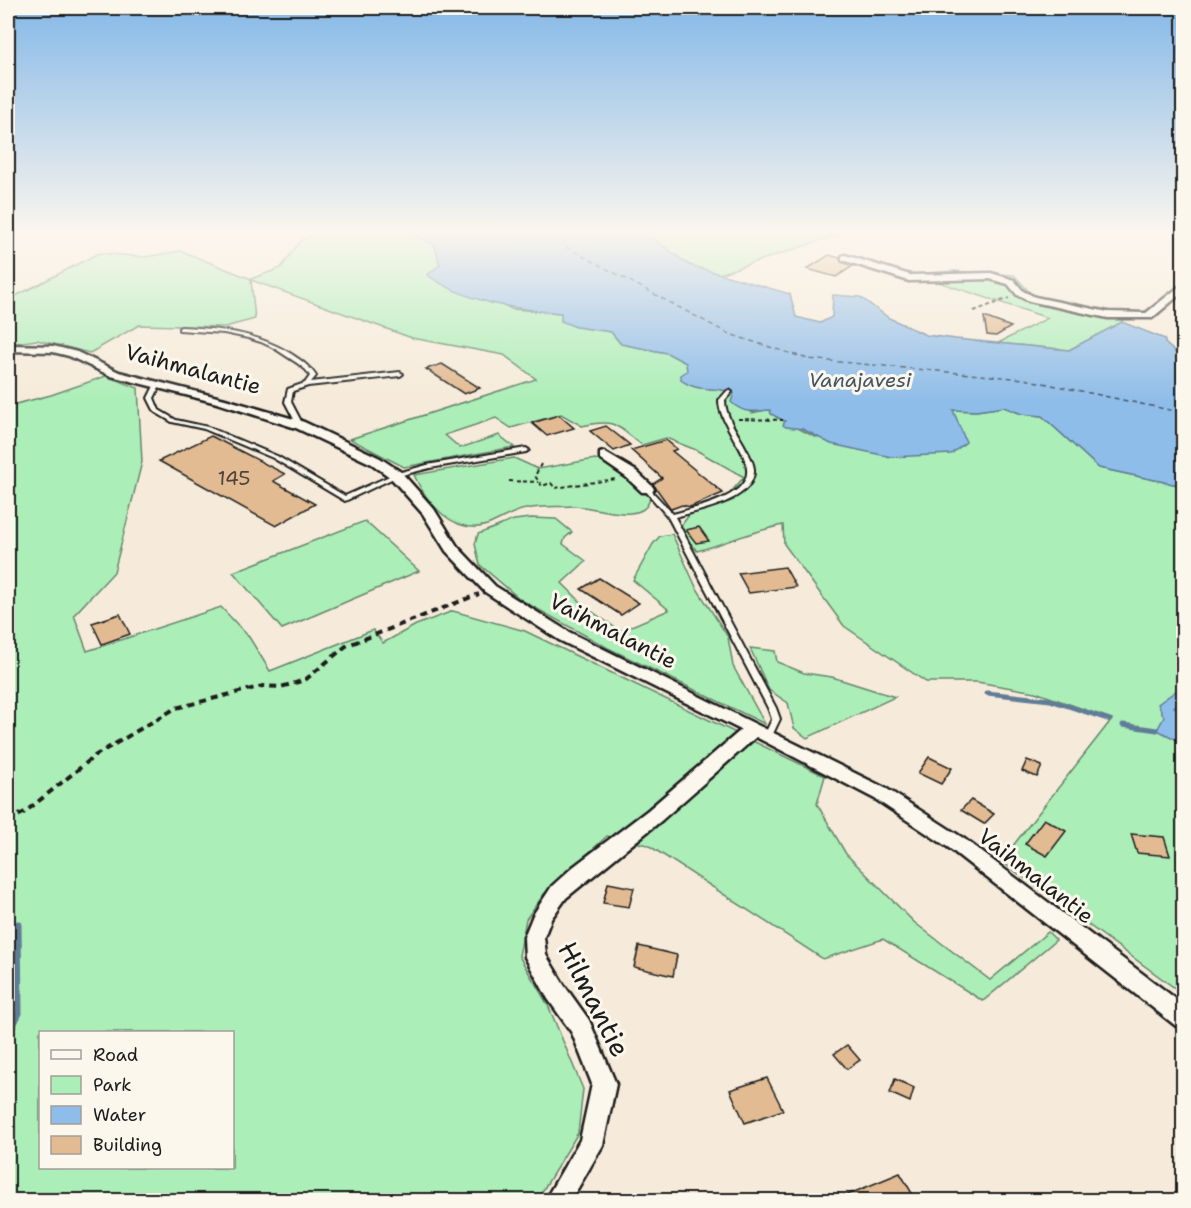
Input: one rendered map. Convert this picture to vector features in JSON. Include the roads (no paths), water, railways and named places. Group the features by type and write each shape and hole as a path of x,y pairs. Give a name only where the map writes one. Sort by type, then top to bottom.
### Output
{"street":[{"path":"1017,287 1027,297 1097,314 1138,317 1149,315 1182,287"},
{"name":"Vaihmalantie","path":"8,348 53,349 73,354 115,374 221,401 300,425 376,462 396,475 429,512 450,548 490,589 564,636 761,732 881,794 922,819 1184,1019"},
{"path":"604,456 631,474 647,489"},
{"name":"Hilmantie","path":"557,1200 591,1145 604,1084 581,1028 556,993 536,957 534,937 543,915 559,892 580,873 761,732"}],"lane":[{"path":"181,329 236,332 269,342 308,366 313,376 307,384"},
{"path":"300,425 288,402 290,390 307,384 400,374"},
{"path":"157,386 151,398 157,411 174,421 206,428 275,457 345,499 396,475 429,466 526,450"},
{"path":"671,516 725,500 747,485 750,475 748,458 728,420 722,400 729,392"},
{"path":"647,489 671,516 772,708 776,718 761,732"}],"water":[{"name":"Vanajavesi","path":"447,287 767,287 790,294 796,317 820,323 832,317 833,295 860,297 889,318 926,335 1069,350 1122,322 1165,339 1165,343 1183,359 1183,486 1099,468 1042,416 1022,414 1004,407 976,411 953,410 966,442 951,454 891,457 831,444 803,429 786,427 783,425 785,421 771,414 770,410 741,409 731,402 734,393 688,384 681,380 681,375 687,371 686,363 667,353 621,344 611,332 576,327 561,321 561,313 508,307"},
{"path":"1183,688 1183,698 1174,707 1183,710 1183,743 1157,730 1164,717 1158,704"}],"waterway":[{"path":"987,693 1050,700 1110,720"},
{"path":"1123,725 1157,730"},
{"path":"8,1035 19,1013 18,924"}]}
